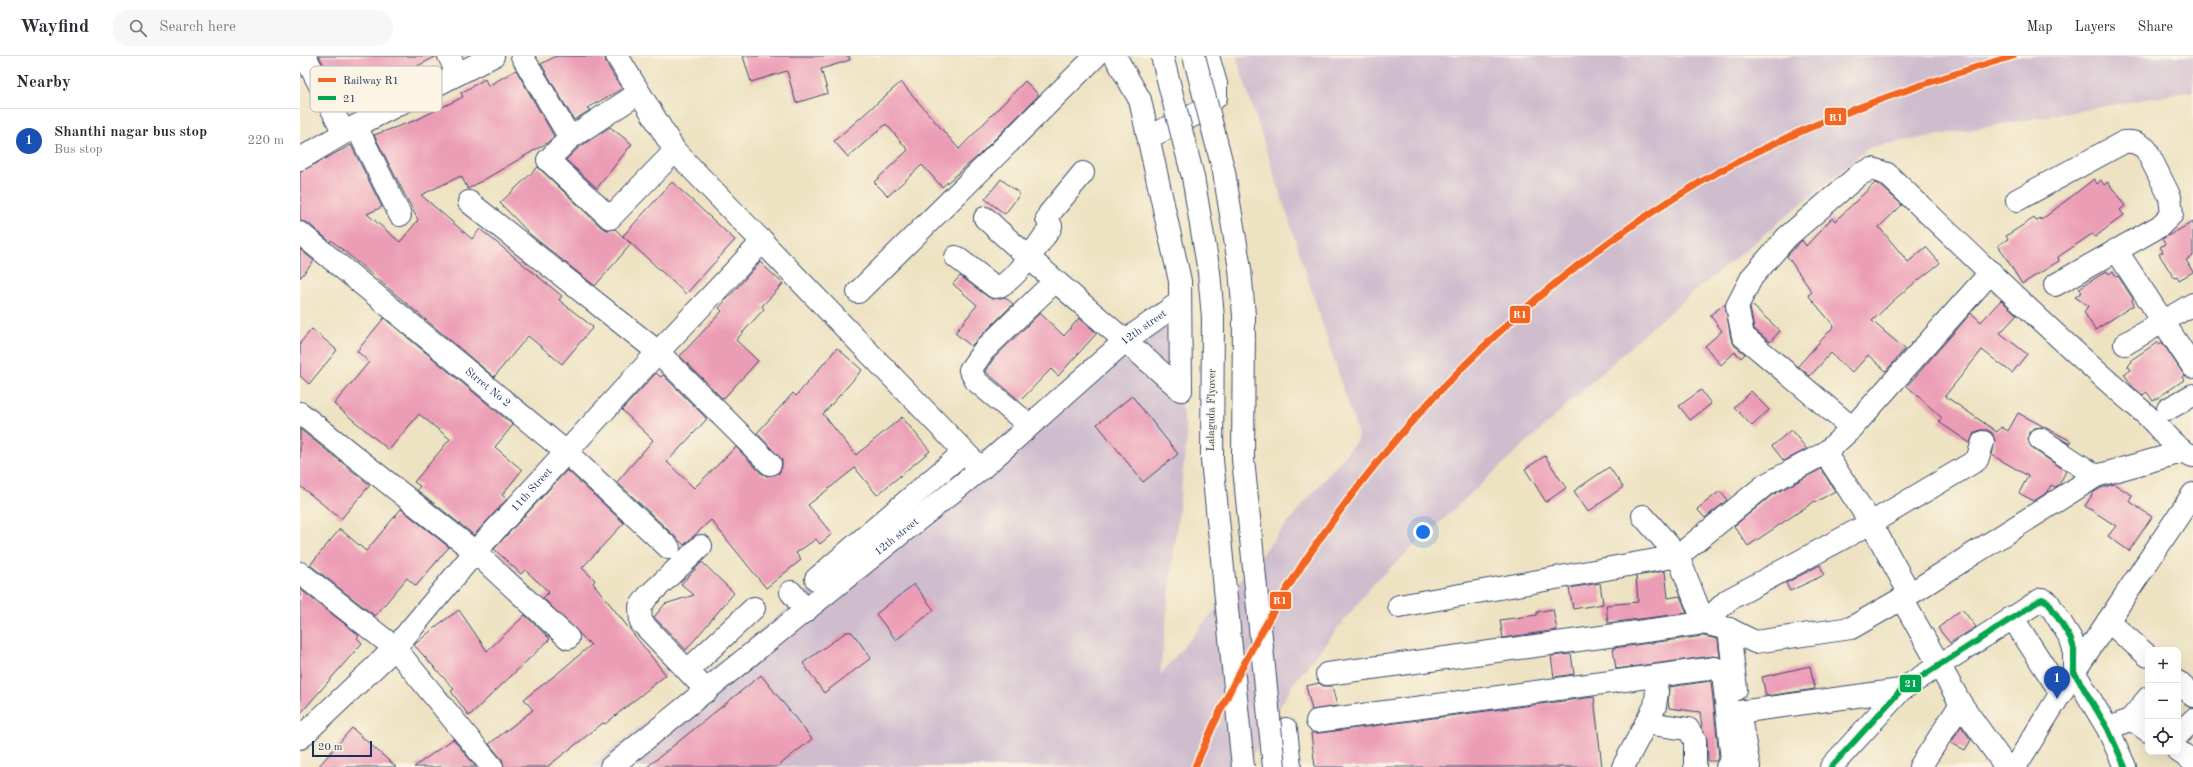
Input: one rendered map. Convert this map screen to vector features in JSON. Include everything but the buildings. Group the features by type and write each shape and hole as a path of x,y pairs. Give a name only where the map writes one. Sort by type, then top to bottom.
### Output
{"street":[{"path":"305,56 311,66"},
{"path":"442,72 454,65 493,56"},
{"path":"522,56 570,138"},
{"path":"617,56 675,150 981,468"},
{"path":"858,292 1096,56"},
{"path":"986,218 1028,258 1126,340 1181,390 1180,281 1140,100 1115,56"},
{"name":"Lalaguda Flyover","path":"1162,56 1193,177 1209,272 1213,318 1212,460 1243,767"},
{"path":"1194,56 1224,172 1240,269 1244,316 1243,459 1274,767"},
{"path":"1149,137 1198,113 1216,97 1216,84 1208,56"},
{"path":"639,93 570,138 548,160 610,218 675,150"},
{"path":"339,112 400,215"},
{"path":"300,159 379,112"},
{"path":"2017,200 2124,142 2138,143 2146,149 2170,197 2172,214 2160,226 2055,284"},
{"path":"1852,428 1743,336 1737,306 1752,277 1787,237 1860,174 1872,168 1887,174 2088,364 2152,420 2187,454"},
{"path":"956,256 988,283 998,287 1003,285 1028,258 1049,230 1051,226 1047,219 1049,214 1082,174"},
{"path":"469,202 658,352 770,464"},
{"name":"Strret No 2","path":"300,233 566,452 669,548"},
{"name":"11th Street","path":"300,738 395,648 475,552 658,352 763,241"},
{"path":"2116,250 2193,367"},
{"path":"1398,606 1678,556 1765,485 1825,453 1852,428 1991,272"},
{"path":"1029,425 976,381 970,370 984,350 1055,281"},
{"name":"12th street","path":"611,767 806,611 829,572 981,468 1126,340 1180,302"},
{"path":"2126,344 2193,304"},
{"path":"2168,408 2193,395"},
{"path":"300,412 475,552 568,638"},
{"path":"2040,439 2096,476"},
{"path":"1704,623 1728,600 1871,523 1977,460 1983,442"},
{"path":"829,572 964,452"},
{"path":"1825,453 1871,523 1906,597 1961,704 2006,767"},
{"path":"1327,674 1704,623 1729,629 1755,642 1851,628 1906,597 2096,476 2187,454"},
{"path":"2015,767 2074,672 2192,495"},
{"path":"1643,516 1678,556 1704,623"},
{"path":"701,546 648,596 640,607 641,622 707,691"},
{"path":"300,573 395,648 492,767"},
{"path":"791,592 806,611"},
{"path":"1831,767 1901,690 2039,600 2047,600 2073,644 2074,672 2108,729 2125,767"},
{"path":"688,670 754,608"},
{"path":"2012,617 2062,693"},
{"path":"2108,621 2145,653"},
{"path":"1729,629 1739,712 1749,767"},
{"path":"1317,721 1715,668 1723,672 1732,761 1727,767"},
{"path":"1624,767 1655,706 1657,692 1654,677"},
{"path":"2179,683 2193,696"},
{"path":"1739,712 1901,690"},
{"path":"1920,767 1961,704"},
{"path":"2108,729 2139,725 2145,707"},
{"path":"2181,732 2193,720"},
{"path":"1646,723 1688,729 1695,740 1695,767"},
{"path":"1286,729 1290,767"},
{"path":"2181,753 2193,761"}],"shaded area":[{"path":"1236,56 2193,56 2193,91 1870,147 1653,326 1375,582 1293,684 1246,767 590,767 1163,307 1187,437 1160,675 1359,438"}],"rail line":[{"name":"R1","path":"1195,767 1236,678 1285,593 1340,511 1400,434 1467,363 1540,296 1617,236 1699,183 1736,162 1813,126 1852,110 1932,81 2013,56"}],"transit line":[{"name":"21","path":"1831,767 1901,690 2042,599 2048,602 2071,639 2074,649 2074,672 2108,729 2125,767"}],"place":[{"name":"Shanthi nagar bus stop","path":"2057,699"}]}
